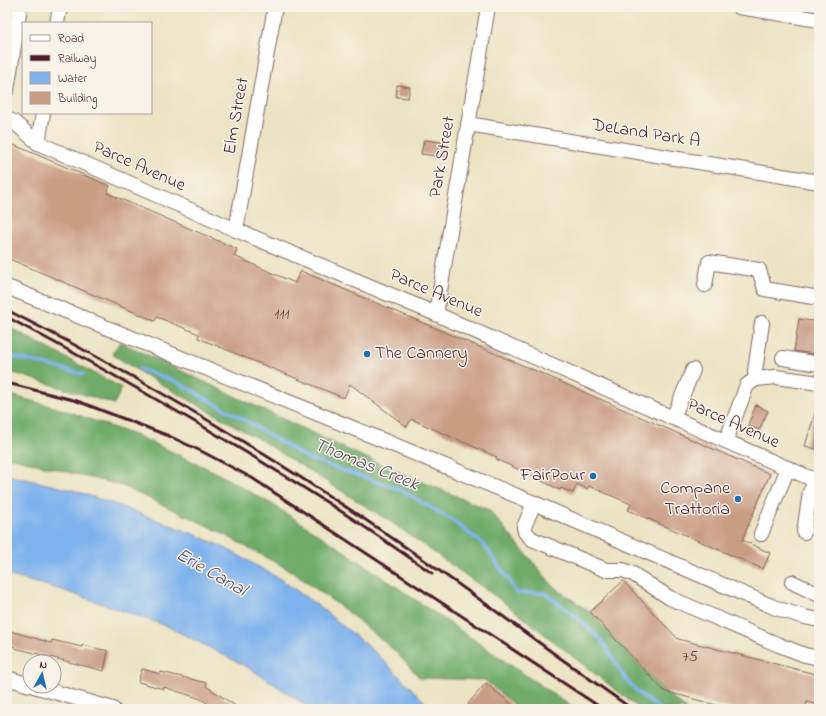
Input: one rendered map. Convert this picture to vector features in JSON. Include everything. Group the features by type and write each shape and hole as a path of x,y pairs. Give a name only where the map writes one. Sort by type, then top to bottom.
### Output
{"street":[{"path":"7,90 20,7"},
{"path":"57,22 60,7"},
{"name":"Elm Street","path":"236,230 275,7"},
{"name":"Park Street","path":"436,314 488,7"},
{"path":"739,7 819,20"},
{"path":"38,143 43,114"},
{"name":"Parce Avenue","path":"7,119 14,122 38,143 236,230 436,314 817,481"},
{"name":"DeLand Park A","path":"468,124 819,182"},
{"path":"705,285 708,262 759,270 766,289 819,298"},
{"path":"7,287 534,503 776,608 819,620"},
{"path":"756,378 755,371 762,323"},
{"path":"783,358 819,364"},
{"path":"673,418 693,370"},
{"path":"726,441 748,385 756,378 776,377 819,384"},
{"path":"761,534 788,468"},
{"path":"804,532 810,492 817,481"},
{"path":"534,503 524,527 525,532 532,539 606,570 623,570 633,574 670,598 779,646 819,658"},
{"path":"792,582 819,595"},
{"path":"7,678 22,683"},
{"path":"61,694 113,709"}],"green space":[{"path":"7,326 122,388 114,404 7,372"},
{"path":"120,342 357,454 489,510 554,587 590,612 664,691 686,709 640,709 506,604 394,524 262,441 143,374 112,354"},
{"path":"7,394 64,410 140,437 215,472 275,506 347,553 575,709 519,709 485,680 420,678 394,650 344,609 291,571 210,527 122,486 13,458 7,458"}],"water":[{"name":"Erie Canal","path":"7,475 73,490 194,534 227,549 280,579 321,608 377,654 432,709 312,709 251,669 167,626 59,589 7,575"}],"building":[{"path":"397,85 410,87 408,98 396,97"},
{"path":"424,140 442,142 441,144 445,144 443,157 421,154"},
{"name":"The Cannery","path":"7,142 110,186 107,193 237,249 234,256 295,283 301,271 536,371 770,474 742,540 770,553 763,569 628,510 631,504 589,486 587,489 577,484 573,493 561,488 560,490 496,459 497,457 411,419 407,427 350,384 344,398 198,338 199,334 157,317 155,321 7,258"},
{"path":"799,319 819,322 819,355 794,351"},
{"path":"756,405 768,411 759,430 748,426"},
{"path":"817,407 819,408 819,450 805,446"},
{"path":"623,581 678,639 819,675 819,705 807,702 805,709 731,709 664,691 590,612"},
{"path":"7,630 51,643 52,640 108,651 104,671 62,660 62,654 38,654 15,648 7,644"},
{"path":"142,669 207,683 206,686 240,709 216,709 201,699 164,687 164,689 138,682"},
{"path":"486,683 517,709 474,709 468,704"}],"waterway":[{"name":"Thomas Creek","path":"7,356 83,374"},
{"name":"Thomas Creek","path":"139,369 175,381 248,422 307,458 401,490 452,520 484,545 509,580 516,593 545,593 579,619 602,641 627,681 642,696 660,709"}],"railway":[{"path":"7,310 51,332 181,404 266,455 375,526 427,562 632,709"},
{"path":"7,317 133,386 216,434 339,510 432,573"},
{"path":"7,383 77,401 169,436 252,478 603,709"}],"place":[{"name":"The Cannery","path":"367,354"},
{"name":"FairPour","path":"593,476"},
{"name":"Compane Trattoria","path":"738,499"}]}
